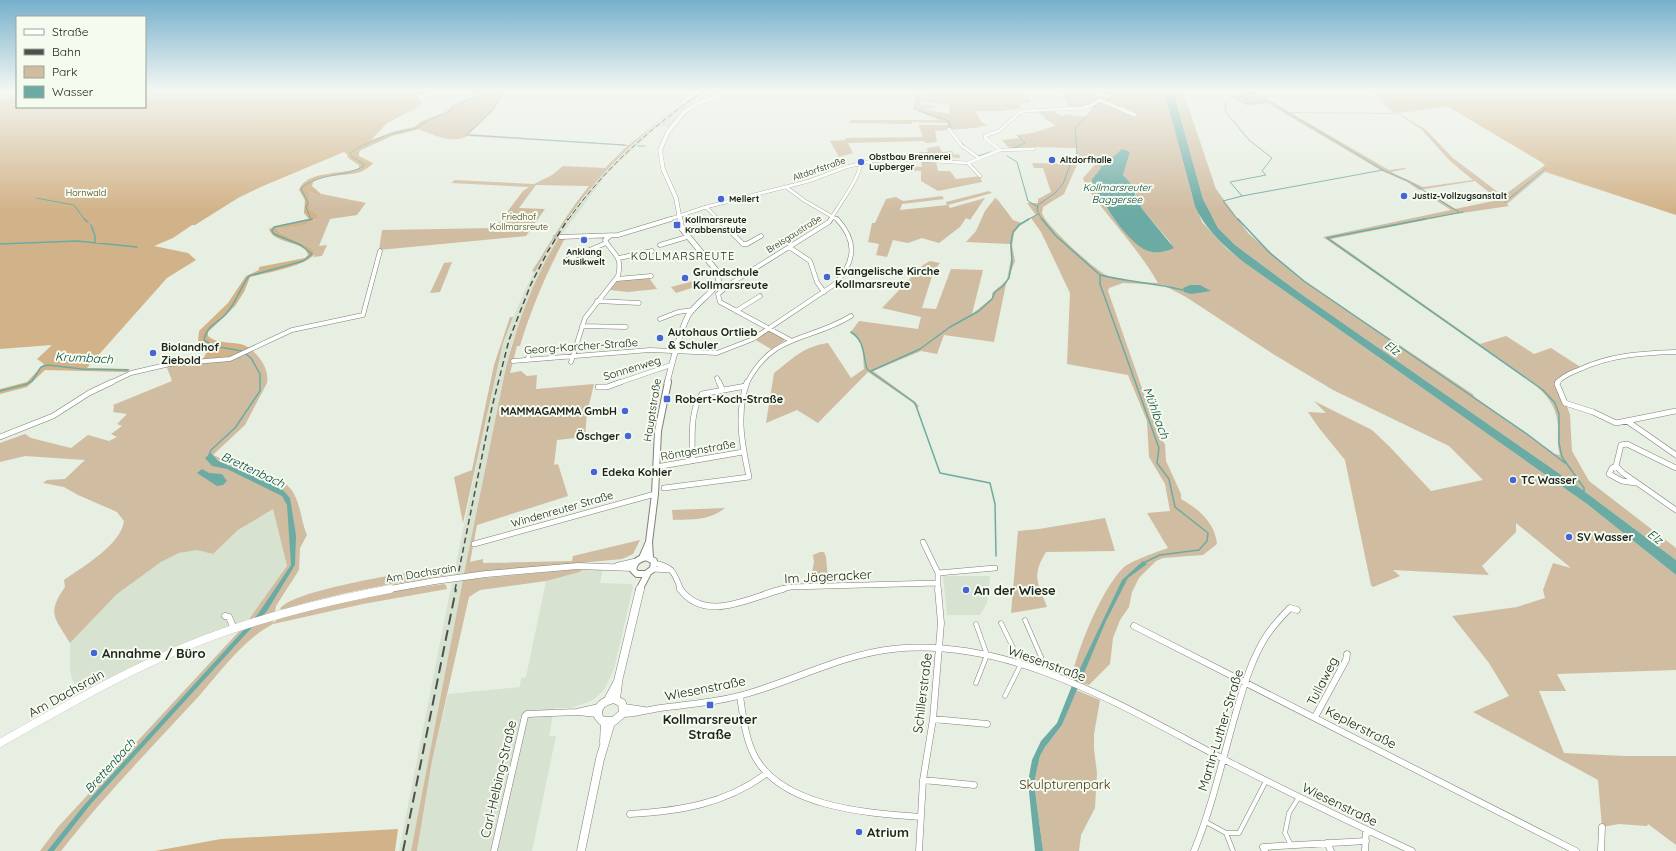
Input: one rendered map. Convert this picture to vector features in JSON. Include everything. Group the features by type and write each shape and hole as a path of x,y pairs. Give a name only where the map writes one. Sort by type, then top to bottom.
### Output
{"main road":[{"path":"669,131 660,146 661,162 676,198 681,228 686,237 716,270 719,282"},
{"name":"Hauptstraße","path":"651,566 649,542 655,494 658,431 671,365 685,324 692,310 712,293 719,282"},
{"name":"Hauptstraße","path":"642,558 649,542"},
{"path":"639,590 635,568 642,558 651,566"},
{"path":"635,568 651,566"},
{"path":"612,700 621,702 623,711 618,719 608,722 600,720 598,711 612,700 618,691 618,681 639,590 651,566"},
{"path":"581,851 604,744 610,731 608,722"}],"street":[{"path":"950,131 952,135 973,155 979,158"},
{"path":"997,131 985,136 985,138 1000,150"},
{"name":"Altdorfstraße","path":"560,237 610,236 678,217 706,207 786,187 860,163 899,159 968,163 1000,150 1034,150"},
{"name":"Breisgaustraße","path":"718,294 730,284 822,227 833,216 856,178 861,168 860,163"},
{"path":"968,163 980,176"},
{"name":"Georg-Karcher-Straße","path":"513,361 650,350 717,353 746,342 769,328 824,292 843,276 852,260 853,253 853,245 850,236 839,220 804,200 786,187"},
{"path":"706,207 745,244 761,236"},
{"path":"726,227 746,221"},
{"path":"606,243 605,240 610,236"},
{"path":"660,245 686,237"},
{"path":"571,362 582,326 588,313 617,279 620,267 619,258 614,250 606,243"},
{"path":"566,260 572,259 606,243"},
{"path":"789,247 810,261 817,282 824,292"},
{"path":"0,437 47,419 90,393 131,373 170,364 218,361 249,351 292,330 363,315 380,251"},
{"path":"619,258 652,251"},
{"path":"617,279 651,276"},
{"path":"719,282 730,284"},
{"path":"712,293 718,294 720,302 790,340"},
{"path":"736,311 760,296"},
{"path":"597,301 639,303"},
{"name":"Hauptstraße","path":"660,319 678,312 692,310"},
{"path":"664,488 749,477 743,452 739,416 740,400 752,372 762,360 790,340 822,331 851,316"},
{"path":"582,326 626,327"},
{"path":"528,360 529,352"},
{"path":"1676,352 1628,353 1614,355 1558,380 1557,384 1566,403 1594,412 1616,423 1676,411"},
{"name":"Sonnenweg","path":"598,387 607,387 671,365"},
{"path":"717,378 722,390"},
{"path":"692,460 694,418 698,398 702,394 746,386"},
{"path":"1627,421 1676,455"},
{"path":"1676,468 1635,446 1625,443 1621,445 1616,460 1616,466 1636,483 1676,510"},
{"name":"Röntgenstraße","path":"656,467 743,452"},
{"path":"1616,466 1612,468 1610,474 1613,477 1628,483 1636,483"},
{"name":"Windenreuter Straße","path":"474,544 655,494"},
{"path":"922,542 938,573 995,568"},
{"name":"Am Dachsrain","path":"0,743 138,668 174,651 264,619 332,600 435,580 486,574 585,566 616,566 635,568"},
{"name":"Im Jägeracker","path":"651,566 671,570 676,574 680,589 686,596 701,605 723,608 736,605 776,590 790,587 937,583"},
{"name":"Schillerstraße","path":"919,851 923,780 933,719 940,648 941,623 937,583 938,573"},
{"name":"Martin-Luther-Straße","path":"1194,851 1206,822 1222,758 1245,682 1264,639 1275,623 1290,608 1297,610"},
{"path":"224,616 229,617 234,629"},
{"path":"1025,620 1049,675"},
{"path":"1001,623 1021,664 1005,696"},
{"path":"976,624 987,655 976,683"},
{"name":"Keplerstraße","path":"1134,626 1576,851"},
{"name":"Wiesenstraße","path":"623,711 688,706 740,696 860,655 894,649 940,648 987,655 1021,664 1081,688 1134,713 1266,781 1412,851"},
{"name":"Tullaweg","path":"1315,717 1346,660 1347,654"},
{"path":"740,696 744,720 752,750 767,773 795,792 822,804 849,811 920,818"},
{"name":"Carl-Helbing-Straße","path":"494,851 524,718 527,714 598,711"},
{"path":"933,719 987,724"},
{"path":"630,814 678,810 712,802 742,790 767,773"},
{"path":"923,780 974,785"},
{"path":"1206,822 1226,833 1240,833 1266,781"},
{"path":"1295,847 1285,833 1289,813 1299,797"},
{"path":"1601,851 1602,827"},
{"path":"1365,851 1366,830"},
{"path":"1226,833 1234,851"},
{"path":"1265,851 1263,847 1295,847 1327,843 1366,841"},
{"path":"1327,843 1331,851"}],"shaded area":[{"path":"646,131 653,131 606,175 559,238 540,272 513,340 506,367 411,851 399,851 451,587 503,343 527,286 546,249 570,212 585,192"},
{"path":"273,508 287,567 244,624 82,695 72,679 70,668 70,643 117,594 161,562 179,553 197,550 213,554 238,530"},
{"path":"603,568 600,583 632,584 633,587 614,669 604,690 593,700 571,708 554,708 549,736 556,736 532,851 417,851 432,761 448,694 520,687 521,678 526,677 546,581 580,572 582,569"},
{"name":"An der Wiese","path":"943,576 990,576 987,603 980,615 947,615"}],"green space":[{"name":"Hornwald","path":"0,131 380,131 371,140 395,131 412,131 392,136 361,150 359,152 359,156 373,163 360,172 328,176 313,182 312,186 321,194 366,203 365,204 319,195 309,191 309,209 318,216 314,220 299,226 277,229 281,233 313,249 315,253 311,258 304,262 250,277 244,292 235,306 208,332 208,336 213,339 241,344 252,350 236,357 203,359 208,350 198,342 199,331 228,303 246,276 259,270 259,267 305,258 308,255 306,250 302,247 276,237 269,229 276,226 309,219 304,213 305,200 299,190 309,179 326,174 359,168 359,165 348,158 347,154 344,152 238,198 173,238 154,246 188,253 196,260 167,278 87,368 130,369 127,372 45,370 27,387 0,394 0,389 27,382 44,364 37,359 52,345 0,349"},
{"name":"Friedhof Kollmarsreute","path":"423,131 472,131 469,134 629,145 647,131 593,185 577,205 548,248 535,272 532,271 566,217 589,186 536,185 519,208 545,209 526,236 379,250 382,230 495,228 523,191 529,187 451,183 455,180 534,184 552,175 563,166 605,168 627,146 467,136 450,139 436,136"},
{"path":"920,131 939,131 935,131 937,142 848,143 853,153 839,157 830,141 846,140 845,138 923,137"},
{"path":"1040,131 1175,131 1192,195 1202,222 1226,248 1242,261 1587,504 1676,575 1676,670 1557,674 1566,691 1539,691 1564,753 1624,756 1676,756 1676,845 1648,824 1647,826 1619,824 1602,827 1598,780 1473,712 1509,696 1489,663 1452,616 1517,607 1545,598 1543,590 1553,563 1571,568 1516,523 1516,532 1482,566 1489,575 1393,570 1400,576 1373,587 1371,585 1345,460 1308,412 1326,413 1314,401 1372,430 1431,491 1483,480 1449,446 1333,390 1273,354 1186,297 1163,285 1123,283 1109,288 1108,291 1144,394 1152,407 1160,438 1165,444 1166,461 1181,494 1181,499 1194,507 1205,517 1216,536 1217,544 1203,555 1163,558 1156,561 1139,578 1132,592 1129,607 1120,620 1113,638 1110,664 1089,685 1071,680 1084,637 1098,605 1115,578 1126,565 1131,562 1168,548 1147,513 1170,511 1165,484 1149,457 1147,421 1128,375 1067,364 1070,293 1041,232 1031,218 1036,215 1027,203 1038,203 1038,199 1051,192 1043,168 1034,168 1032,163 1068,164 1076,153 1077,148 1025,147 1010,149 1002,140 1020,138 1017,135","holes":["1120,152 1130,152 1123,175 1135,191 1137,200 1143,210 1170,242 1172,246 1168,250 1152,252 1132,238 1110,213 1092,183 1092,179 1101,168 1100,167","1080,158 1099,160 1083,178 1085,185 1142,258 1158,283 1125,280 1106,275 1071,247 1045,219 1042,213 1043,207 1064,194"]},
{"path":"1184,131 1196,131 1216,189 1248,233 1301,279 1474,395 1473,396 1555,454 1560,455 1557,419 1553,405 1540,389 1528,379 1323,237 1451,210 1432,198 1436,197 1455,209 1493,201 1496,198 1475,181 1419,190 1407,182 1382,171 1314,131 1321,131 1389,170 1405,168 1406,169 1391,172 1423,187 1473,180 1450,161 1423,131 1427,131 1453,158 1503,196 1545,165 1541,170 1676,215 1545,172 1507,204 1509,206 1455,214 1331,239 1480,344 1506,336 1534,354 1551,348 1582,368 1558,381 1570,415 1572,451 1589,481 1676,548 1676,560 1580,488 1301,294 1235,245 1218,228 1203,199"},
{"path":"1488,131 1676,131 1676,215 1541,170 1545,165"},
{"path":"939,146 942,152 952,151 954,155 959,154 960,158 936,156 936,160 918,157 919,152 928,152 927,148"},
{"path":"921,161 936,161 938,171 950,171 956,179 980,176 982,182 938,191 921,181 921,171 899,170 900,165 922,167"},
{"path":"311,190 319,195 365,204 357,215 330,219 319,246 327,245 322,256 313,257 315,253 313,249 281,233 277,229 308,223 315,220 309,209 309,191"},
{"path":"989,191 992,193 948,205 950,208 985,198 970,220 966,218 960,227 939,243 922,238 908,243 893,240 887,257 876,255 879,244 868,242 872,223 875,223 886,199 896,197 903,201 942,196 944,199 902,204 900,210 947,205 946,202"},
{"path":"995,198 1013,220 1022,223 1014,233 1012,246 1015,261 1006,284 994,342 944,335 937,354 921,351 873,371 914,401 919,406 917,408 912,402 868,372 818,423 797,410 766,423 774,373 805,350 828,343 851,378 864,369 862,348 855,335 850,333 859,321 918,329 921,317 882,308 923,265 930,261 940,263 934,270 922,308 936,309 951,269 983,270 972,314 992,298 992,293 1007,280 1011,258 1010,244 966,242 976,231 985,211"},
{"path":"559,238 567,238 564,240 557,253 539,292 520,346 517,346 510,373 521,371 527,376 537,375 536,389 594,384 587,413 585,437 557,440 554,465 558,464 568,496 477,525 470,562 483,559 483,563 572,561 573,556 640,540 633,554 622,559 464,574 506,367 521,317 534,284"},
{"path":"452,262 440,292 430,293 444,263"},
{"path":"649,278 657,289 628,292 610,290 618,280"},
{"path":"697,280 704,284 676,293 671,287"},
{"path":"510,317 513,317 503,343 463,523 454,477 472,470 494,365"},
{"path":"767,332 771,332 784,338 784,341 771,349 754,339"},
{"path":"252,350 266,369 267,383 245,425 213,455 279,480 290,488 298,504 307,535 300,548 299,570 276,606 273,623 281,616 375,594 444,584 446,585 447,589 363,604 273,624 262,630 242,647 111,791 61,851 54,851 91,804 256,622 249,624 84,805 47,851 40,851 58,827 244,626 287,566 273,509 238,530 213,554 197,550 179,553 161,562 117,594 70,643 60,628 54,610 59,596 65,587 64,580 100,555 116,539 124,521 117,512 78,495 64,487 43,483 47,480 65,479 85,460 25,456 0,462 0,443 25,434 31,438 71,448 88,435 109,441 117,437 111,434 122,426 117,424 127,414 113,412 113,405 172,381 166,365 203,362"},
{"path":"725,508 707,517 673,520 672,510"},
{"path":"1105,518 1115,551 1046,552 1041,560 1037,574 1039,585 1047,607 1011,613 1018,531"},
{"path":"824,552 826,557 828,579 814,581 811,577 814,562 813,555"},
{"path":"428,569 444,569 446,575 363,590 282,610 280,609 288,602 325,589"},
{"path":"582,569 580,572 546,581 480,590 469,597 432,761 417,851 411,851 463,580"},
{"name":"Skulpturenpark","path":"1076,690 1100,700 1094,734 1097,773 1095,808 1081,835 1079,851 1043,851 1034,783 1040,756 1062,725"},
{"path":"398,829 395,851 155,851 221,839"}],"water":[{"path":"1175,131 1184,131 1203,199 1218,228 1235,245 1301,294 1580,488 1676,560 1676,575 1587,504 1242,261 1221,243 1209,229 1195,206"},
{"name":"Kollmarsreuter Baggersee","path":"1122,149 1130,152 1123,175 1132,185 1137,200 1143,210 1174,248 1163,252 1152,252 1143,249 1134,242 1118,223 1092,183 1092,179 1101,168 1100,166 1103,166"},
{"path":"1190,285 1200,285 1211,291 1191,294 1184,292 1183,288"},
{"path":"211,453 218,461 281,488 290,498 296,535 295,565 267,611 91,804 54,851 47,851 84,805 258,614 291,565 287,505 282,496 227,469 212,466 205,458"},
{"path":"202,469 209,473 222,474 227,481 223,485 217,486 197,473"},
{"path":"1143,561 1147,564 1128,578 1106,621 1062,725 1040,756 1034,783 1043,851 1035,851 1028,782 1032,760 1041,741 1057,723 1073,683 1122,580"}],"waterway":[{"name":"Brettenbach","path":"311,219 306,207 308,203 301,188 309,183 325,177 356,170 364,166 364,164 352,157 350,153 357,148 390,134 406,131"},
{"path":"466,135 471,131"},
{"name":"Mühlbach","path":"1038,207 1055,193 1063,184 1070,165 1077,153 1075,131"},
{"path":"1241,131 1249,140 1272,158 1262,171 1266,175 1230,182 1242,196"},
{"path":"1318,131 1383,170"},
{"path":"469,135 625,145"},
{"path":"1012,149 1025,143 1017,135"},
{"path":"959,140 964,145"},
{"path":"638,146 645,146"},
{"path":"978,156 991,152"},
{"path":"1007,156 1017,162 1028,201 1038,207"},
{"path":"1505,202 1545,169"},
{"path":"1242,196 1383,170"},
{"path":"1383,170 1410,182 1459,212"},
{"path":"1238,220 1223,201 1242,196"},
{"path":"36,198 74,205 85,219"},
{"name":"Mühlbach","path":"1038,207 1037,210 1042,220"},
{"path":"1420,220 1463,212"},
{"path":"1027,220 1038,214"},
{"path":"85,219 88,222"},
{"name":"Brettenbach","path":"209,455 211,450 235,428 260,391 260,374 251,358 242,351 214,346 204,340 205,335 209,328 229,310 249,276 303,261 312,254 301,245 274,234 272,231 274,227 311,219"},
{"path":"871,371 920,349 950,327 979,311 992,299 995,292 1003,286 1009,278 1012,262 1011,243 1013,232 1019,225 1029,219"},
{"name":"Mühlbach","path":"1042,219 1055,235 1100,275"},
{"name":"Elz","path":"1238,219 1270,253 1304,281 1527,434 1565,463"},
{"path":"1425,219 1327,238 1543,390 1555,403 1559,414 1559,443 1562,457 1584,488 1584,491"},
{"path":"91,225 95,236 95,243"},
{"path":"0,244 77,241 95,243"},
{"path":"95,243 137,247"},
{"path":"1100,275 1183,290"},
{"name":"Mühlbach","path":"1100,275 1100,284 1159,448 1157,463 1169,479 1175,507 1208,533 1207,541 1199,550 1160,555 1143,563"},
{"path":"851,332 856,336 861,344 867,369 915,403 940,473 990,483 995,504 996,556"},
{"name":"Krumbach","path":"179,361 191,360"},
{"name":"Krumbach","path":"0,391 27,384 32,381 41,367 48,365 82,369 128,370"}],"tunnel":[{"path":"553,237 560,237"}],"railway":[{"path":"568,220 597,183 651,131"},
{"path":"455,590 492,407 509,340 531,284 548,251 568,219"},
{"path":"403,851 456,589"}],"place":[{"name":"Altdorfhalle","path":"1052,160"},
{"name":"Obstbau Brennerei Lupberger","path":"861,162"},
{"name":"Justiz-Vollzugsanstalt","path":"1404,196"},
{"name":"Mellert","path":"721,199"},
{"name":"Kollmarsreute Krabbenstube","path":"677,225"},
{"name":"Anklang Musikwelt","path":"584,240"},
{"name":"Evangelische Kirche Kollmarsreute","path":"827,277"},
{"name":"Grundschule Kollmarsreute","path":"685,278"},
{"name":"Autohaus Ortlieb & Schuler","path":"660,338"},
{"name":"Biolandhof Ziebold","path":"153,353"},
{"name":"Robert-Koch-Straße","path":"667,399"},
{"name":"MAMMAGAMMA GmbH","path":"625,411"},
{"name":"Öschger","path":"628,436"},
{"name":"Edeka Kohler","path":"594,472"},
{"name":"TC Wasser","path":"1513,480"},
{"name":"SV Wasser","path":"1569,537"},
{"name":"An der Wiese","path":"966,590"},
{"name":"Annahme / Büro","path":"94,653"},
{"name":"Kollmarsreuter Straße","path":"710,705"},
{"name":"Atrium","path":"859,832"}],"district":[{"name":"KOLLMARSREUTE","path":"683,256"}]}
